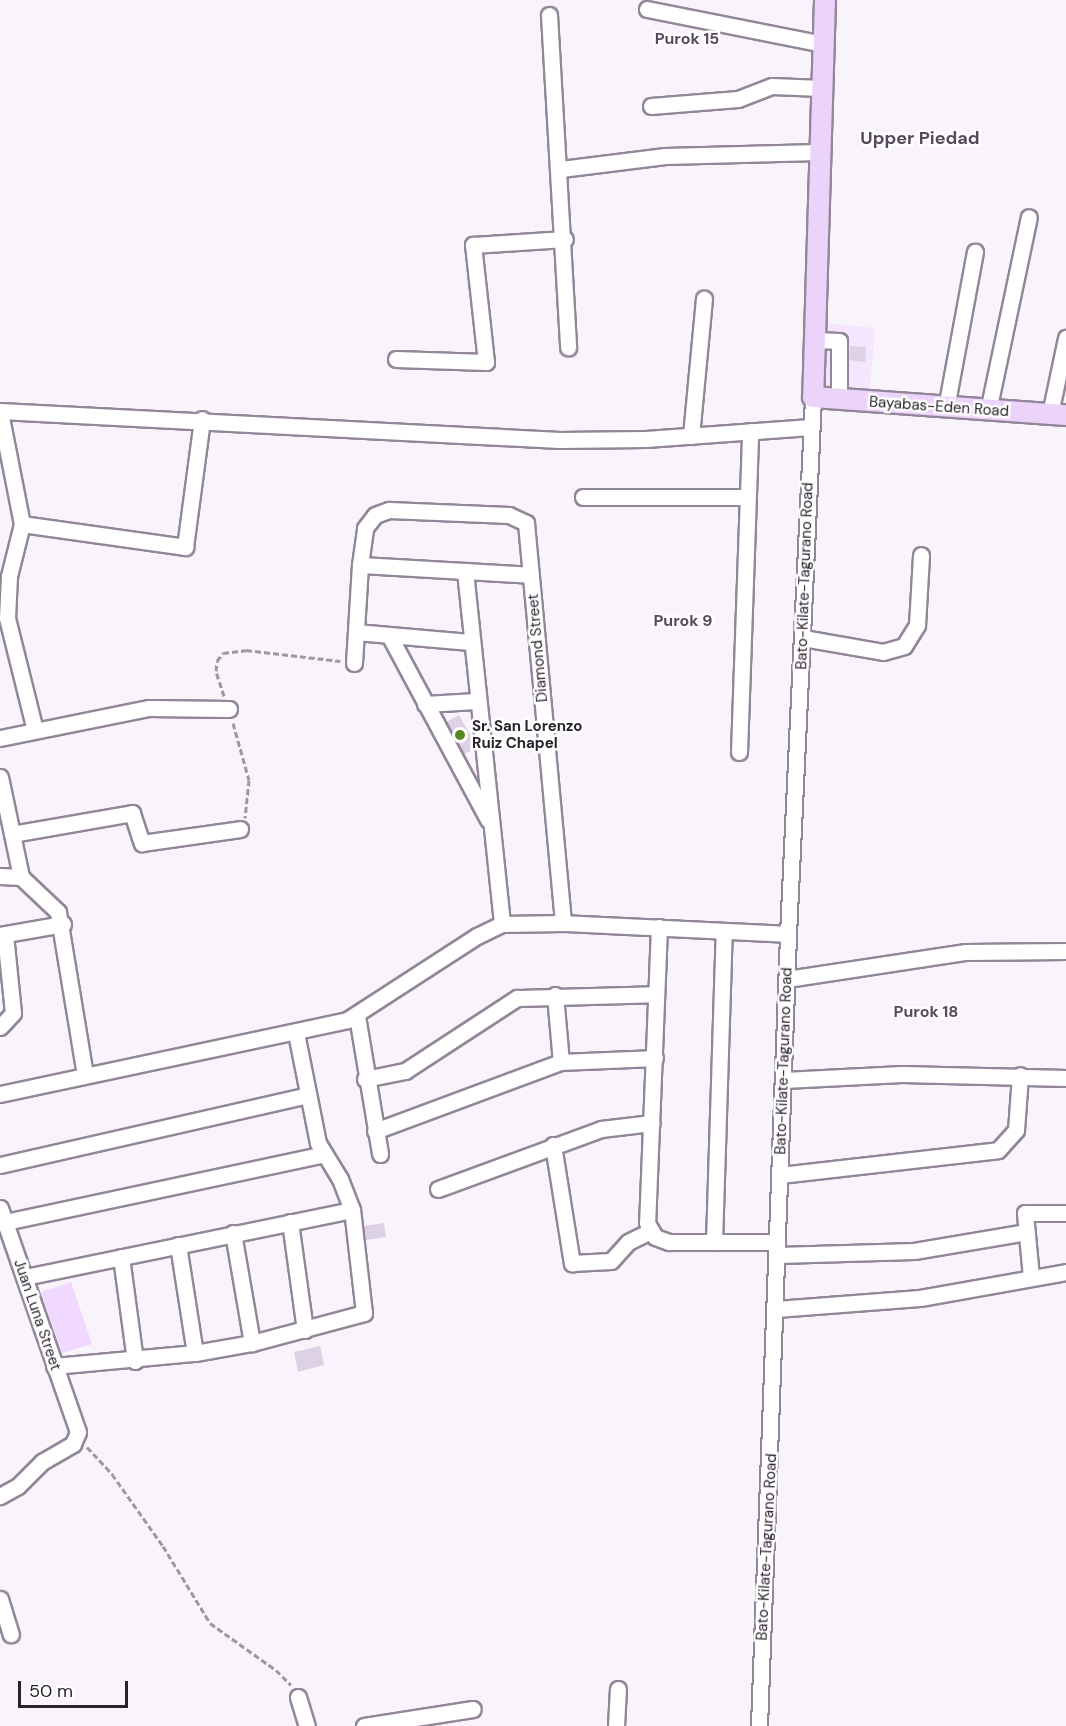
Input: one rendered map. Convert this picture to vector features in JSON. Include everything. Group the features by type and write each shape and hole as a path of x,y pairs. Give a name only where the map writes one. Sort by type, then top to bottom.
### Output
{"main road":[{"path":"813,397 818,152 825,0"},
{"name":"Bayabas-Eden Road","path":"813,397 1058,415"}],"street":[{"path":"647,9 823,44"},
{"path":"549,15 561,169 568,347"},
{"path":"651,106 738,99 772,86 821,88"},
{"path":"561,169 676,156 818,152"},
{"path":"988,411 1029,217"},
{"path":"396,359 486,362 473,245 565,239"},
{"path":"945,408 975,252"},
{"path":"691,436 704,299"},
{"path":"1058,415 1066,338"},
{"path":"814,340 840,341 839,399"},
{"name":"Bato-Kilate-Tagurano Road","path":"759,1726 788,934 813,397"},
{"path":"35,730 6,608 9,576 22,524 0,412 202,419 559,440 691,436 811,427"},
{"path":"22,524 185,547 202,419"},
{"path":"740,752 750,431"},
{"path":"584,498 747,497"},
{"name":"Diamond Street","path":"360,565 365,528 369,520 381,512 509,515 522,519 528,528 563,923"},
{"path":"803,638 883,652 904,646 917,625 921,555"},
{"path":"354,663 360,565 531,575"},
{"path":"465,571 476,701 502,924"},
{"path":"356,632 470,642"},
{"path":"388,635 492,826"},
{"path":"424,704 476,701"},
{"path":"0,738 149,708 229,709"},
{"path":"0,777 21,877"},
{"path":"12,834 132,813 142,843 240,829"},
{"path":"0,876 21,877 52,903 63,924 85,1075"},
{"path":"0,1094 296,1033 357,1016 477,936 502,924 563,923 788,934"},
{"path":"0,1027 14,1013 3,934 63,924"},
{"path":"659,927 655,1058 646,1212 651,1231 669,1242 714,1242 777,1248 914,1251 1026,1232"},
{"path":"714,1242 724,932"},
{"path":"787,979 966,952 1066,951"},
{"path":"365,1079 405,1071 508,1001 555,995 656,994"},
{"path":"555,995 561,1062"},
{"path":"357,1016 365,1079 380,1154"},
{"path":"54,1366 135,1361 252,1343 357,1317 366,1309 352,1210 340,1179 324,1154 307,1095 296,1033"},
{"path":"375,1131 561,1062 655,1058"},
{"path":"784,1080 902,1074 1020,1075 1066,1078"},
{"path":"780,1175 998,1150 1016,1130 1020,1075"},
{"path":"0,1165 307,1095"},
{"path":"438,1189 553,1145 613,1126 652,1123"},
{"path":"553,1145 572,1263 611,1260 628,1242 651,1231"},
{"path":"2,1215 324,1154"},
{"path":"25,1277 352,1210"},
{"path":"1031,1276 1024,1213 1066,1213"},
{"name":"Juan Luna Street","path":"2,1215 76,1423 77,1439"},
{"path":"290,1222 305,1330"},
{"path":"233,1233 252,1343"},
{"path":"178,1245 195,1353"},
{"path":"121,1257 135,1361"},
{"path":"776,1309 920,1298 1031,1276 1066,1272"},
{"path":"0,1496 77,1439"},
{"path":"0,1599 11,1634"},
{"path":"616,1726 618,1689"},
{"path":"298,1696 307,1726"},
{"path":"364,1726 474,1709"}],"path":[{"path":"240,829 250,796 249,780 216,671 217,661 223,653 246,650 354,663"},
{"path":"77,1439 112,1474 163,1546 210,1623 276,1670 298,1696"}],"shaded area":[{"path":"826,323 875,328 870,389 826,385"},
{"path":"71,1282 92,1344 62,1353 41,1292"}],"building":[{"path":"850,346 866,347 865,362 849,360"},
{"name":"Sr. San Lorenzo Ruiz Chapel","path":"459,715 477,747 461,756 443,724"},
{"path":"384,1223 386,1237 366,1240 364,1226"},
{"path":"320,1346 324,1365 298,1372 294,1352"}],"place":[{"name":"Sr. San Lorenzo Ruiz Chapel","path":"460,735"}],"district":[{"name":"Purok 15","path":"687,39"},
{"name":"Upper Piedad","path":"920,138"},
{"name":"Purok 9","path":"683,621"},
{"name":"Purok 18","path":"926,1012"}]}
